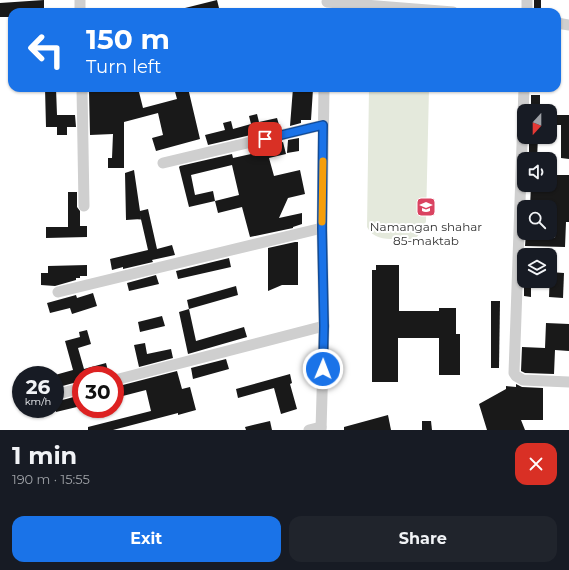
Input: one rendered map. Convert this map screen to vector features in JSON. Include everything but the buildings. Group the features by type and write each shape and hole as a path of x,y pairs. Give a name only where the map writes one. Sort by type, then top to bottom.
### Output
{"street":[{"path":"327,5 381,8"},
{"path":"82,92 84,206"},
{"path":"309,430 321,428 324,326 322,228 324,92"},
{"path":"524,92 514,373 523,380 569,382"},
{"path":"163,163 323,125"},
{"path":"58,292 322,228"},
{"path":"124,378 324,326"}],"shaded area":[{"path":"369,92 429,92 426,221 424,226 418,236 413,239 390,239 377,237 367,227"}],"slow traffic":[{"path":"322,222 323,161"}],"place":[{"name":"Namangan shahar 85-maktab","path":"426,207"}],"route":[{"path":"265,139 323,125 323,369"}]}
